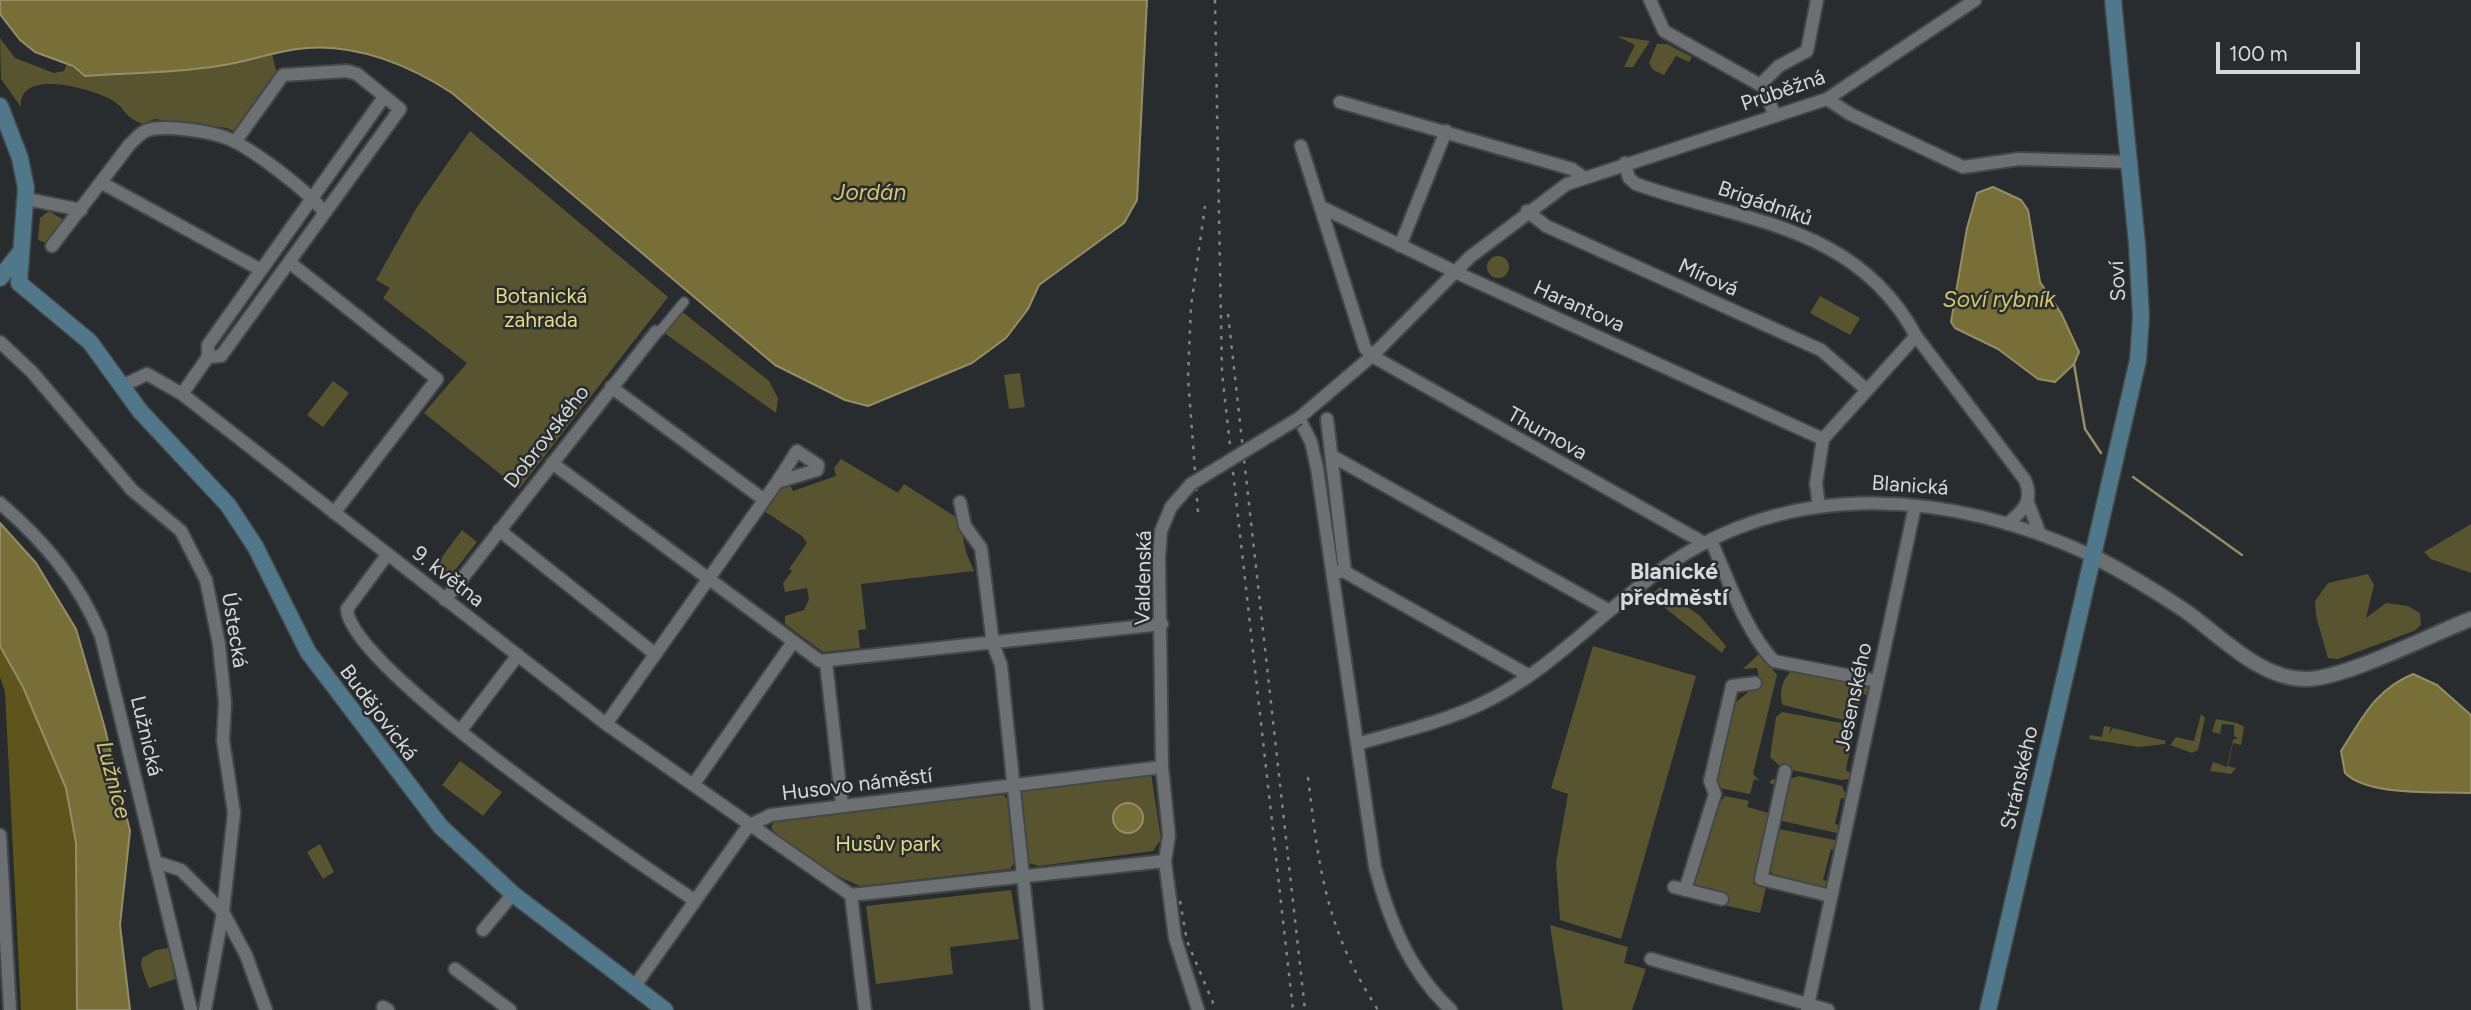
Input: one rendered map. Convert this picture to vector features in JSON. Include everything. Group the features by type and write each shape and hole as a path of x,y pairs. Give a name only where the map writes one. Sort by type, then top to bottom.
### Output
{"main road":[{"name":"Soví","path":"2093,555 2140,339 2137,244 2113,0"},
{"path":"0,106 20,159 27,199 19,254 19,283 0,285"},
{"path":"0,278 19,254"},
{"name":"Budějovická","path":"19,283 90,342 160,435 228,505 255,546 308,653 440,827 513,894 665,1010"},
{"name":"Stránského","path":"1988,1010 2093,555"}],"street":[{"path":"1650,0 1664,31 1762,86 1775,116"},
{"path":"1762,86 1764,80 1779,66 1807,51 1817,0"},
{"name":"Průběžná","path":"1455,272 1527,211 1583,177 1827,99 1975,0"},
{"path":"208,357 221,356 400,109 356,74 346,71 283,75 271,87 235,142"},
{"path":"182,394 208,357 208,345 384,97"},
{"path":"1827,99 1850,114 1963,167 2019,159 2129,162"},
{"path":"1339,102 1572,169 1583,177"},
{"path":"52,246 130,144 141,133 151,129 203,133 235,142 313,197 325,213"},
{"path":"1400,246 1446,131"},
{"path":"1301,146 1365,348 1372,356"},
{"name":"Brigádníků","path":"1625,163 1629,178 1636,184 1774,224 1814,241 1850,261 1884,288 1903,312 1916,336 2025,480 2029,491 2028,503 2039,534"},
{"path":"102,183 261,270 289,262"},
{"path":"27,199 81,211"},
{"name":"Harantova","path":"1321,207 1455,272 1823,439"},
{"name":"Mírová","path":"1527,211 1546,226 1821,350 1867,390"},
{"path":"289,262 437,379 334,513"},
{"name":"Valdenská","path":"1162,767 1160,544 1164,519 1171,507 1191,484 1299,418 1372,356 1455,272"},
{"name":"Dobrovského","path":"445,600 611,387 684,302"},
{"path":"1819,507 1816,482 1823,439 1916,336"},
{"name":"Ústecká","path":"0,342 32,372 132,490 181,531 206,580 219,644 225,703 223,740 234,813 223,912 206,1005 190,1007"},
{"name":"Thurnova","path":"1372,356 1708,542"},
{"name":"9. května","path":"122,386 147,374 182,394 606,724 750,825"},
{"path":"611,387 763,499"},
{"path":"1299,418 1313,449 1339,572 1528,675"},
{"path":"1327,419 1339,572 1357,744 1375,867 1383,900 1407,955 1434,994 1451,1010"},
{"path":"1332,456 1608,610"},
{"path":"551,463 793,642 825,662 1162,624"},
{"path":"606,724 777,482"},
{"path":"960,502 965,526 981,548 993,644 1000,665 1037,1010"},
{"name":"Lužnická","path":"0,503 50,550 82,596 95,623 110,666 190,1007"},
{"name":"Blanická","path":"1357,744 1483,704 1528,675 1666,567 1708,542 1759,519 1819,507 1874,503 1955,509 2039,534 2093,555 2152,589 2268,670 2293,678 2309,679 2339,672 2471,619"},
{"path":"2007,524 2028,503"},
{"name":"Jesenského","path":"1807,1007 1914,506"},
{"path":"499,530 655,654"},
{"path":"1708,542 1763,649 1774,661 1877,681"},
{"path":"387,555 348,606 350,622 378,661 518,776 695,900"},
{"path":"693,785 793,642"},
{"path":"461,730 518,655"},
{"path":"825,662 842,805"},
{"path":"1722,899 1680,888 1715,794 1710,781 1732,686 1755,683"},
{"path":"1162,767 1169,835 1165,861 1175,938 1198,1010"},
{"name":"Husovo náměstí","path":"750,825 771,815 842,805 1162,767"},
{"path":"1785,771 1761,878 1831,896"},
{"path":"634,987 750,825 851,895 1022,874 1165,861"},
{"path":"0,835 10,1010"},
{"path":"156,862 181,870 223,912 246,955 265,1010"},
{"path":"483,930 513,894"},
{"path":"851,895 865,1010"},
{"path":"1651,960 1807,1007 1828,1010"},
{"path":"455,969 510,1010"}],"green space":[{"path":"1617,36 1650,41 1633,67 1624,67 1635,45"},
{"path":"0,38 15,58 54,73 64,71 67,64 85,76 220,66 272,54 277,74 237,133 227,128 154,119 144,124 132,119 110,99 72,86 42,84 31,88 23,95 21,107 1,79"},
{"path":"1657,44 1667,44 1692,57 1689,62 1676,56 1664,75 1653,70 1649,63"},
{"name":"Botanická zahrada","path":"470,131 668,297 519,489 424,413 467,363 383,298 390,288 376,280 417,207"},
{"path":"49,211 64,220 47,243 38,240 40,218"},
{"path":"1494,256 1502,256 1509,263 1509,271 1502,278 1494,278 1487,271 1487,263"},
{"path":"1820,296 1860,318 1850,335 1810,313"},
{"path":"680,310 769,381 778,398 776,413 663,332"},
{"path":"1020,373 1025,407 1009,409 1004,375"},
{"path":"333,381 349,393 323,427 307,415"},
{"path":"841,459 898,493 904,484 959,519 966,552 974,571 861,584 866,629 858,630 860,648 823,652 785,624 785,616 804,610 809,599 807,588 785,592 783,583 807,543 802,536 761,509 785,486 790,485 793,491 836,476 834,468"},
{"path":"2471,524 2471,573 2431,559 2424,552"},
{"path":"462,530 477,542 451,575 436,565"},
{"path":"2368,574 2374,585 2366,618 2386,603 2408,606 2420,613 2421,625 2414,631 2338,659 2328,658 2316,616 2315,601 2328,583"},
{"path":"1660,587 1700,616 1726,646 1722,653 1650,596"},
{"path":"1593,646 1696,676 1621,939 1560,920 1556,863 1568,794 1551,788"},
{"path":"1760,653 1777,675 1753,774 1760,781 1754,779 1750,794 1720,788 1715,781 1734,704 1760,682 1757,668 1743,669"},
{"path":"1793,670 1858,681 1868,686 1870,695 1862,694 1847,764 1846,771 1854,773 1849,779 1841,780 1782,768 1770,757 1776,717 1782,712 1852,725 1852,722 1783,705 1782,686"},
{"path":"2201,714 2205,718 2198,750 2192,753 2170,745 2176,737 2194,741"},
{"path":"2216,719 2244,727 2241,745 2233,743 2228,766 2236,768 2231,774 2210,771 2213,762 2227,767 2233,740 2238,738 2234,736 2234,725 2222,724 2220,734 2212,732"},
{"path":"2104,726 2111,727 2109,734 2113,728 2166,741 2165,744 2139,747 2089,739 2090,735 2102,737"},
{"path":"460,761 502,792 483,816 442,785"},
{"path":"1137,773 1151,773 1161,839 1153,851 1039,866 1026,862 1020,793 1024,788 1037,785 1039,789 1137,777"},
{"path":"1799,776 1842,786 1848,799 1841,798 1835,824 1842,826 1837,833 1782,821 1780,818 1789,779"},
{"path":"1772,779 1775,780 1777,787 1753,884 1766,887 1760,913 1723,905 1725,895 1693,884 1720,803 1725,796 1749,801 1747,807 1769,813 1776,785 1769,783"},
{"name":"Husův park","path":"1003,795 1007,799 1014,863 1010,869 861,886 816,862 775,833 771,827 775,820"},
{"path":"1779,829 1835,840 1838,850 1831,849 1823,880 1830,882 1828,885 1822,888 1775,877 1768,867"},
{"path":"320,844 334,872 323,879 307,852"},
{"name":"Husův park","path":"1011,890 1019,939 950,947 953,974 876,984 866,906"},
{"path":"1550,925 1628,947 1624,963 1646,969 1632,1010 1563,1010"},
{"path":"169,948 175,979 149,988 141,966 142,958 156,950"}],"shaded area":[{"path":"0,646 23,687 66,788 76,843 77,1010 21,1010 5,692 0,677"}],"water":[{"name":"Jordán","path":"0,0 1147,0 1137,200 1124,223 1039,285 1028,309 1006,338 972,363 868,406 845,400 775,365 452,93 402,66 364,53 307,48 201,68 85,76 73,66 35,52 20,40 0,14"},
{"name":"Soví rybník","path":"1993,187 2021,200 2028,210 2040,282 2061,313 2079,352 2074,364 2055,382 2038,379 1998,349 1955,328 1951,322 1967,228 1977,193"},
{"name":"Lužnice","path":"0,523 36,563 76,629 104,725 130,831 120,925 130,1010 77,1010 76,843 66,788 23,687 0,646"},
{"path":"2413,674 2437,685 2471,715 2471,793 2386,789 2356,781 2345,773 2341,751 2363,716 2379,696"},
{"path":"1128,803 1139,807 1143,818 1139,829 1128,833 1117,829 1113,818 1117,807"}],"waterway":[{"path":"2074,364 2085,429 2101,453"},
{"path":"2133,477 2242,555"}],"railway":[{"path":"1215,0 1222,373 1293,1010"},
{"path":"1198,512 1188,377 1191,306 1205,206"},
{"path":"1228,314 1305,1010"},
{"path":"1308,777 1321,870 1336,926 1347,953 1378,1010"},
{"path":"1180,901 1187,941 1216,1010"}],"district":[{"name":"Blanické předměstí","path":"1674,585"}]}
